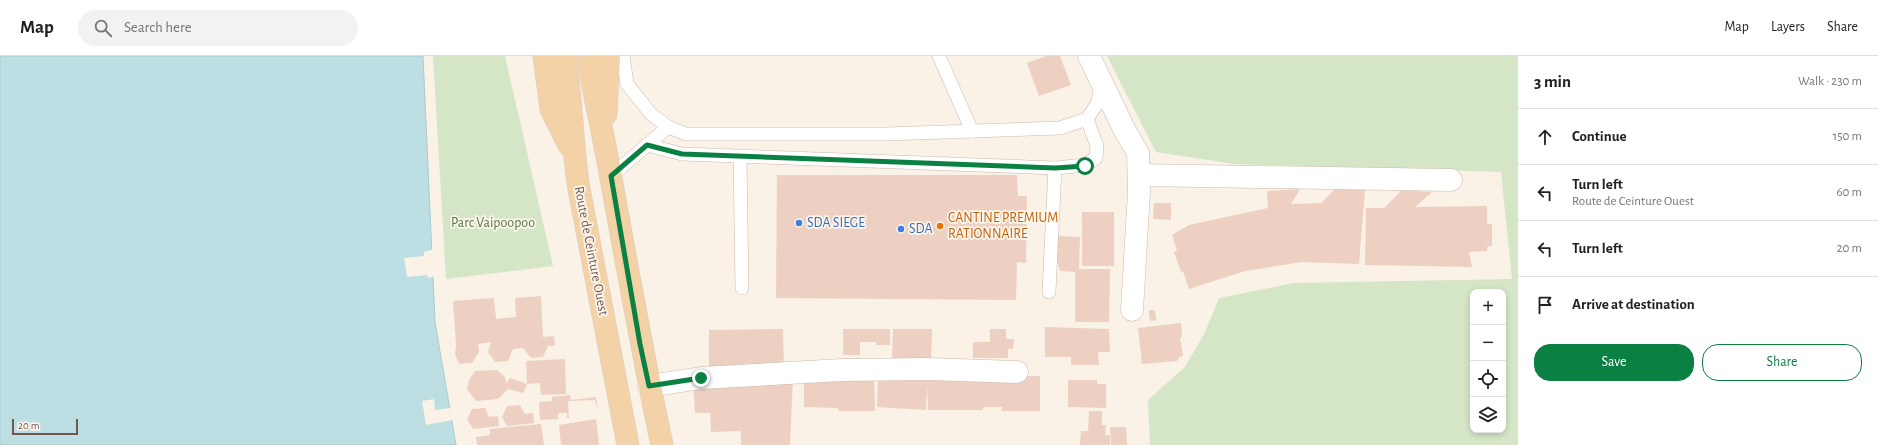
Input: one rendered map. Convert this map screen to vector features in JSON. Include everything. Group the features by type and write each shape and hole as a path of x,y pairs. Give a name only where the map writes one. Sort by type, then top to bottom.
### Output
{"main road":[{"path":"544,56 551,108 574,154"},
{"name":"Route de Ceinture Ouest","path":"565,56 571,99 574,154 628,445"},
{"path":"588,56 592,87 611,176 640,344 662,445"},
{"path":"604,142 609,56"}],"street":[{"path":"1089,56 1125,131 1138,153 1139,175 1132,310"},
{"path":"1139,175 1451,180"},
{"path":"649,386 701,378 842,370 927,369 1017,372"}],"lane":[{"path":"623,56 627,84 651,114 668,127 686,134 886,134 1060,128 1087,119 1098,104 1102,84"},
{"path":"939,56 972,131"},
{"path":"647,145 682,154 1055,168 1085,166 1096,158 1097,146 1087,119"},
{"path":"611,176 668,127"},
{"path":"740,156 742,288"},
{"path":"1049,292 1055,168"}],"green space":[{"name":"Parc Vaipoopoo","path":"433,56 505,56 553,266 446,279"},
{"path":"1107,56 1518,56 1518,445 1150,445 1148,400 1185,367 1205,332 1219,298 1294,283 1512,279 1501,172 1234,164 1156,152"}],"water":[{"path":"0,56 423,56 435,322 456,445 0,445"}],"pier":[{"path":"434,249 435,276 428,278 427,275 407,277 404,258 424,256 424,252"},
{"path":"434,399 435,410 450,408 453,420 426,425 422,401"}],"building":[{"path":"1046,56 1060,56 1071,85 1039,96 1027,63"},
{"name":"SDA","path":"777,175 1017,175 1018,196 1027,196 1026,263 1017,262 1016,300 776,298"},
{"path":"1300,189 1291,204 1321,203 1335,189 1365,190 1359,264 1302,262 1245,271 1189,289 1183,271 1181,272 1174,252 1177,251 1172,235 1189,225 1268,208 1267,191"},
{"path":"1402,190 1432,192 1415,207 1487,206 1487,224 1492,224 1492,246 1487,247 1487,251 1469,252 1472,267 1365,265 1366,208 1384,208"},
{"path":"1154,203 1171,203 1171,220 1153,219"},
{"path":"1082,212 1114,212 1114,266 1082,266"},
{"path":"1057,236 1080,237 1079,269 1110,269 1109,322 1075,322 1075,272 1060,271 1056,257"},
{"path":"541,296 543,337 554,336 555,346 548,346 543,357 531,358 523,348 513,349 508,361 495,362 488,352 491,342 478,344 479,352 472,363 459,364 455,354 456,345 453,301 494,298 496,319 516,317 515,298"},
{"path":"1149,310 1155,310 1156,320 1150,321"},
{"path":"1181,323 1182,337 1180,338 1183,356 1179,357 1177,361 1142,364 1138,328"},
{"path":"1045,327 1109,329 1110,352 1098,352 1099,365 1071,365 1071,357 1045,357"},
{"path":"783,329 784,369 709,370 709,330"},
{"path":"843,329 890,329 890,345 876,345 876,342 860,342 860,355 843,355"},
{"path":"893,329 932,329 931,359 892,359"},
{"path":"990,329 1006,329 1006,339 1014,339 1013,349 1008,349 1008,358 973,358 973,342 990,342"},
{"path":"565,359 566,394 541,395 540,383 527,384 526,361"},
{"path":"497,370 505,377 506,384 510,378 527,384 523,393 508,389 498,399 476,401 467,389 469,380 475,371"},
{"path":"874,374 875,411 838,411 838,408 804,407 804,383"},
{"path":"878,375 928,377 1040,376 1040,411 1002,411 1002,407 983,407 983,410 928,410 927,384 926,410 877,407"},
{"path":"793,377 790,445 741,445 741,431 711,432 710,413 695,413 693,382"},
{"path":"1068,380 1097,380 1097,384 1106,384 1106,408 1068,407"},
{"path":"570,395 571,400 596,397 598,411 595,400 568,401 569,418 567,418 567,413 558,413 558,419 540,420 539,402 552,401 552,397"},
{"path":"520,405 525,414 533,413 534,423 507,426 502,417 507,406"},
{"path":"485,408 489,417 498,416 499,426 473,429 467,419 472,409"},
{"path":"1089,411 1102,411 1102,425 1106,425 1105,435 1110,435 1110,445 1080,445 1081,431 1088,431"},
{"path":"596,419 599,445 561,445 559,425"},
{"path":"541,424 544,445 477,445 476,437 490,435 490,429"},
{"path":"1110,427 1126,427 1127,445 1111,445"}],"place":[{"name":"SDA SIEGE","path":"799,223"},
{"name":"CANTINE PREMIUM RATIONNAIRE","path":"940,226"},
{"name":"SDA","path":"901,229"}],"route":[{"path":"701,378 649,386 640,344 611,176 647,145 682,154 1055,168 1085,166"}]}
